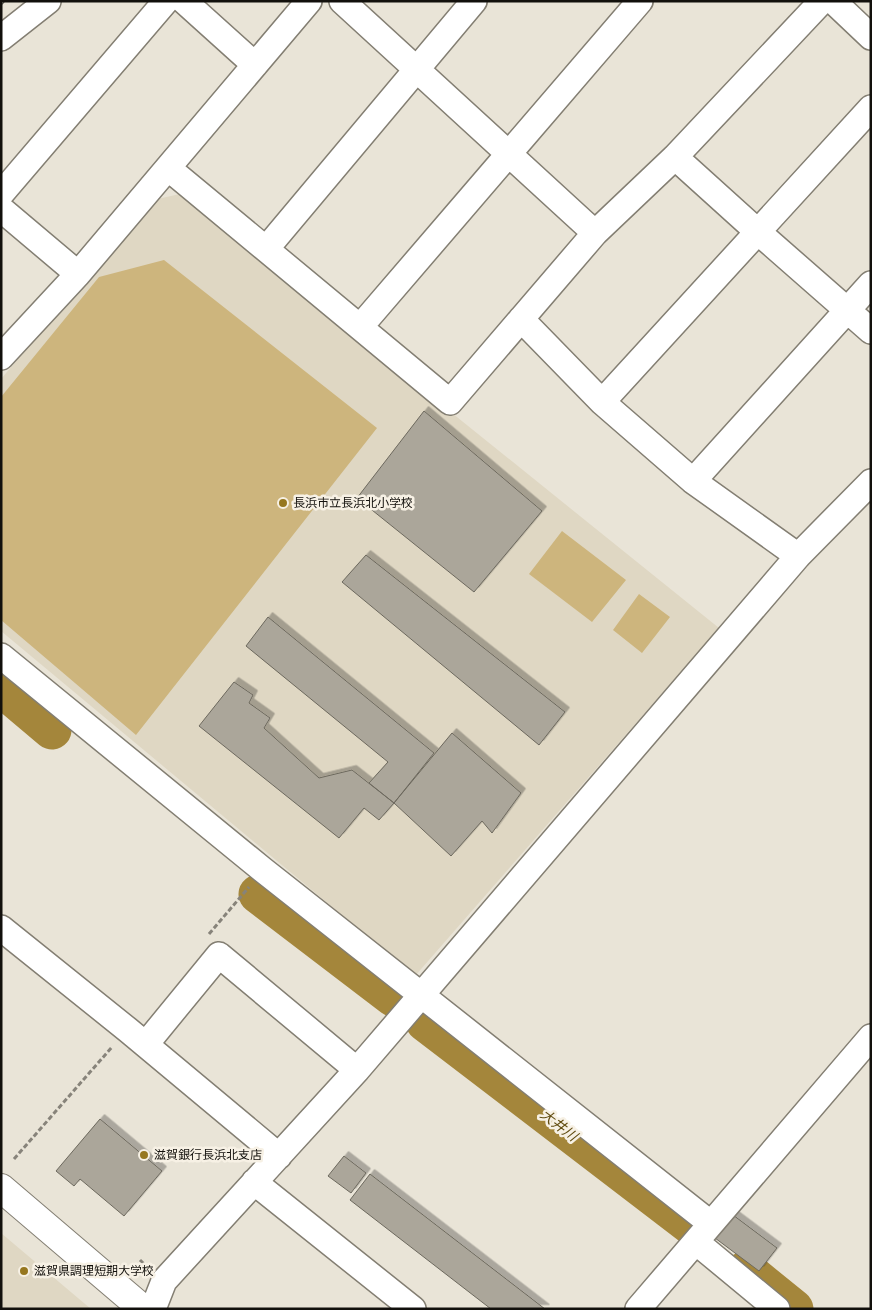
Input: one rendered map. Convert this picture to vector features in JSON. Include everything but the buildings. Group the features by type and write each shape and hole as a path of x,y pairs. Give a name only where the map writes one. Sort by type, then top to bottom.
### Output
{"main road":[{"path":"1,1188 143,1309"}],"street":[{"path":"1,38 48,1"},
{"path":"1,194 166,1"},
{"path":"184,1 256,65"},
{"path":"1,357 78,274 309,1"},
{"path":"342,1 595,233"},
{"path":"266,249 474,1"},
{"path":"360,327 640,1"},
{"path":"168,168 450,402 595,233 675,156 822,1"},
{"path":"833,1 871,37"},
{"path":"602,402 871,108"},
{"path":"675,156 871,331"},
{"path":"1,209 78,274"},
{"path":"693,482 871,284"},
{"path":"522,319 602,402 693,482 798,556"},
{"path":"153,1309 164,1281 357,1070 798,556 871,482"},
{"path":"1,656 263,870 710,1223"},
{"path":"1,928 146,1044 279,1156"},
{"path":"146,1044 219,955 357,1070"},
{"path":"638,1309 871,1038"},
{"path":"254,1182 413,1309"},
{"path":"696,1242 766,1305"}],"shaded area":[{"name":"長浜市立長浜北小学校","path":"180,194 719,628 415,976 1,631 1,379 153,200"},
{"path":"164,260 377,428 136,735 1,620 1,397 99,277"},
{"path":"562,531 626,580 592,622 529,574"},
{"path":"639,594 670,617 642,653 613,630"},
{"name":"滋賀県調理短期大学校","path":"1,1233 91,1309 1,1309"}],"waterway":[{"name":"大井川","path":"1,687 52,730"},
{"name":"大井川","path":"258,894 393,997"},
{"name":"大井川","path":"425,1022 693,1227"},
{"name":"大井川","path":"746,1270 794,1309"}],"place":[{"name":"長浜市立長浜北小学校","path":"283,503"},
{"name":"滋賀銀行長浜北支店","path":"144,1155"},
{"name":"滋賀県調理短期大学校","path":"24,1271"}]}
